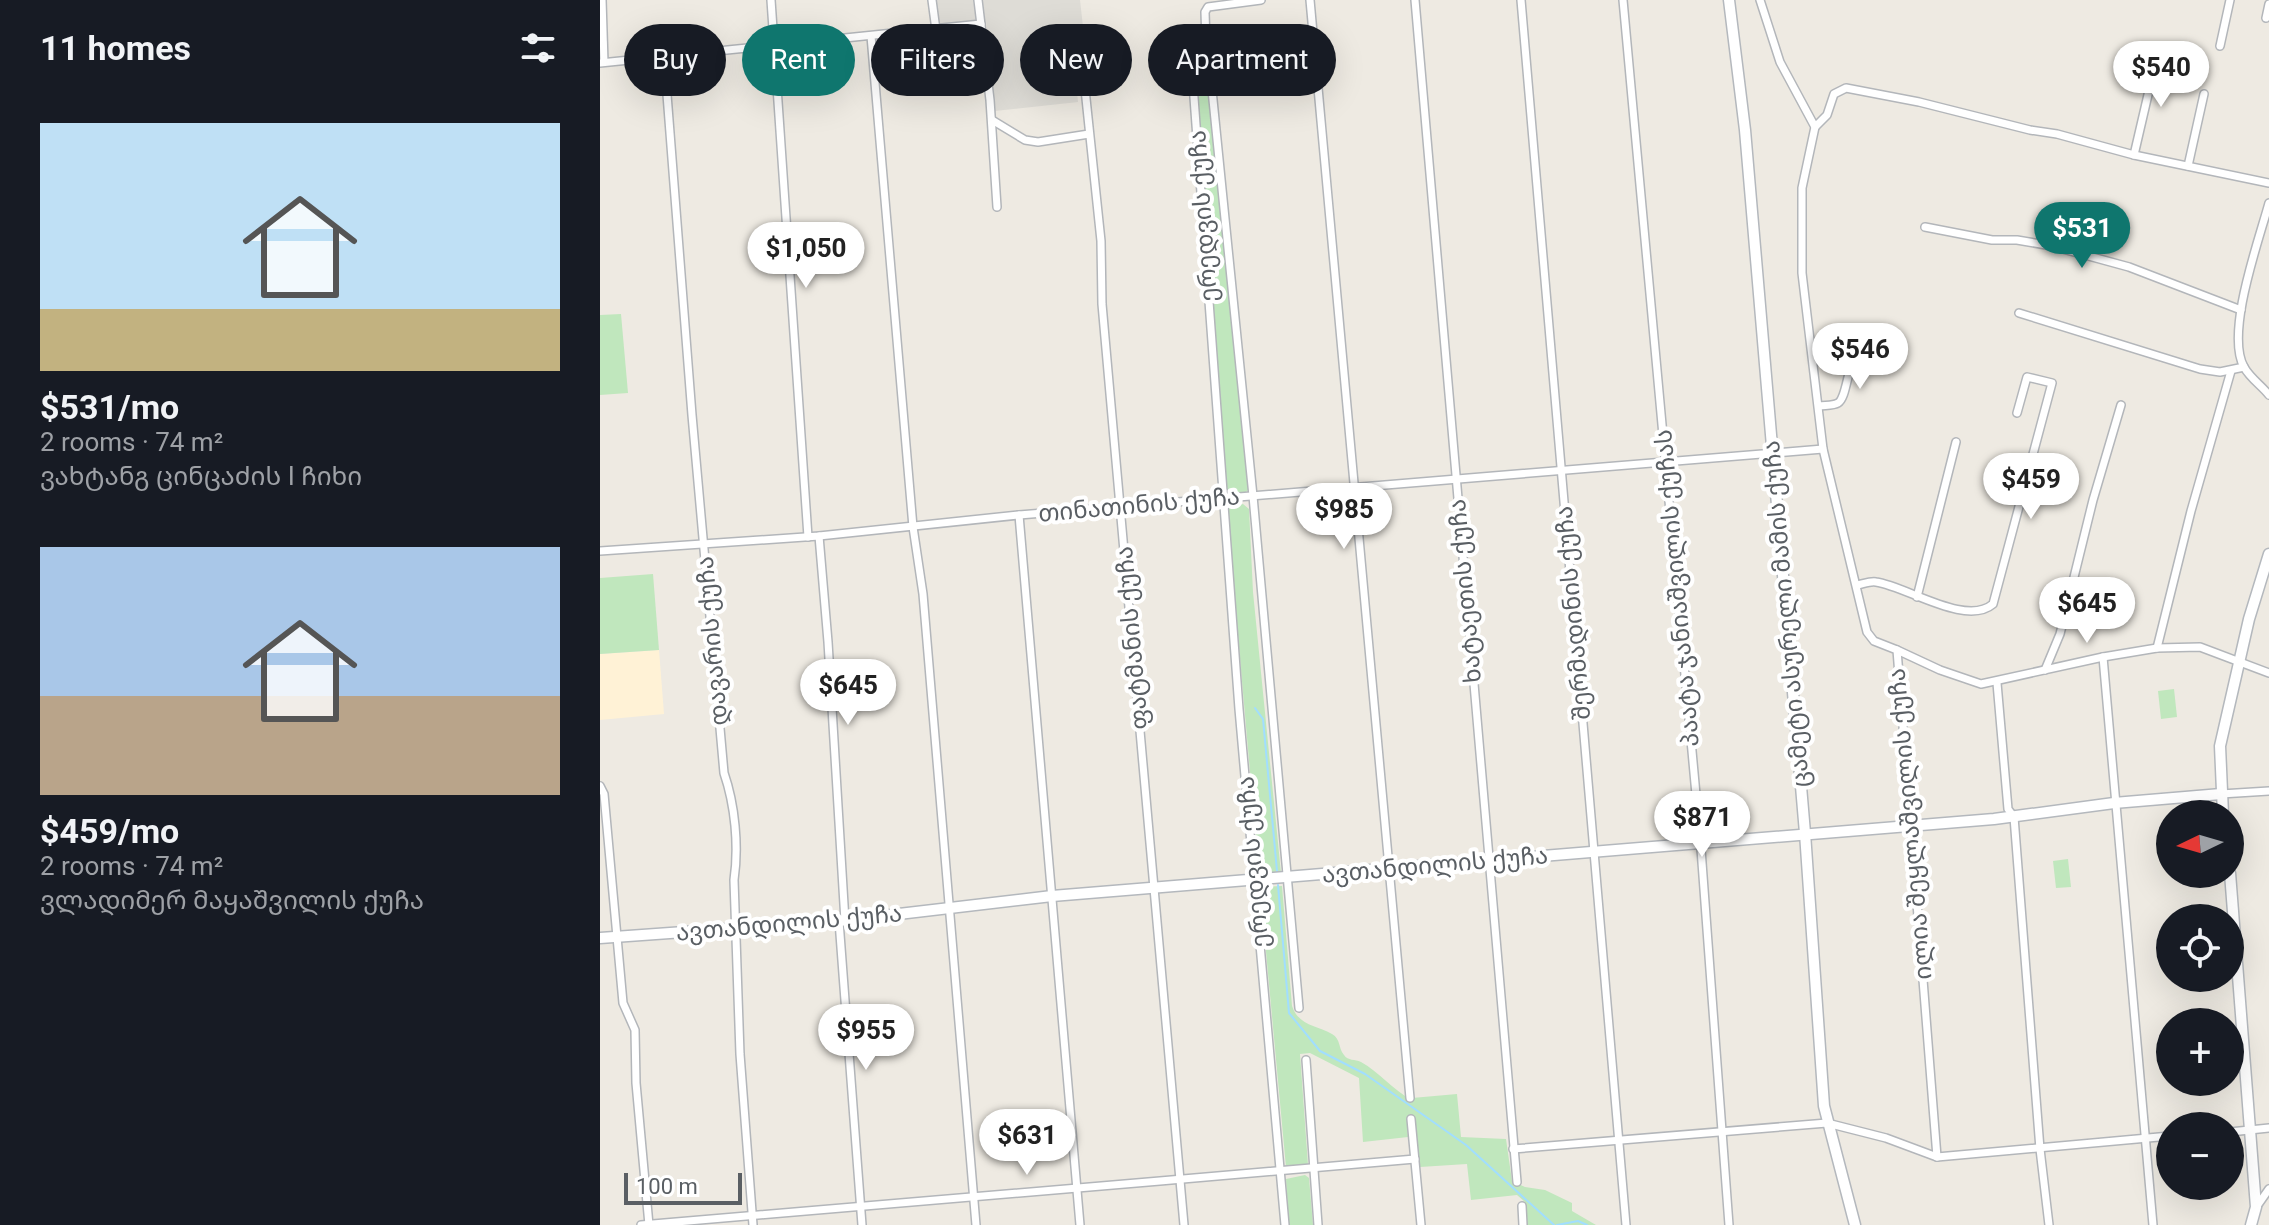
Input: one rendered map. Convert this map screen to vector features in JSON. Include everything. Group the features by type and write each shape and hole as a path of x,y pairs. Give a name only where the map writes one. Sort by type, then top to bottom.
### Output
{"street":[{"path":"602,0 602,62 624,60"},
{"path":"771,0 772,24"},
{"path":"932,0 935,24"},
{"path":"978,0 981,24"},
{"path":"1205,24 1208,7 1219,2 1261,0"},
{"path":"1310,0 1410,1098"},
{"name":"ხატაეთის ქუჩა","path":"1415,0 1517,1182"},
{"name":"შერმადინის ქუჩა","path":"1521,0 1626,1225"},
{"name":"პაატა ჯანიაშვილის ქუჩას","path":"1623,0 1700,842 1729,1225"},
{"name":"ცამეტი ასურელი მამის ქუჩა","path":"1729,0 1745,130 1827,1123 1844,1174 1855,1225"},
{"path":"1760,0 1780,62 1815,127"},
{"path":"2220,46 2230,0"},
{"path":"2266,18 2269,4"},
{"path":"855,38 871,36"},
{"path":"2157,56 2134,155 2269,183"},
{"name":"ილია შეყლაშვილის ქუჩა","path":"1937,1157 1897,650 1874,641 1867,632 1823,449 1802,273 1802,188 1815,127 1827,115 1834,94 1846,88 2057,134 2134,155"},
{"path":"2188,166 2204,94"},
{"name":"დავარის ქუჩა","path":"667,96 724,773 733,819 736,865 734,929 753,1225"},
{"path":"776,96 808,537"},
{"path":"876,96 913,527 923,594 976,1225"},
{"path":"989,96 997,207"},
{"name":"ფატმანის ქუჩა","path":"1085,96 1101,241 1102,304 1184,1225"},
{"name":"ერედვის ქუჩა","path":"1194,96 1239,709 1285,1225"},
{"name":"ერედვის ქუჩა","path":"1213,96 1253,496 1299,1008"},
{"path":"992,120 1025,140 1038,142 1089,134"},
{"path":"2269,203 2241,310 2239,349 2244,367 2269,395"},
{"path":"1925,227 2065,249 2129,267 2241,310"},
{"path":"2019,313 2200,369 2231,371 2244,367"},
{"path":"1819,406 1837,404 1843,398 1853,359 1867,346 1871,344 1899,350"},
{"path":"2157,648 2191,511 2231,371"},
{"path":"1857,585 1875,581 1917,597 1970,611 1986,610 1993,604 2052,383 2027,377 2017,413"},
{"path":"2045,670 2060,634 2093,500 2121,405"},
{"path":"1917,597 1956,442"},
{"name":"თინათინის ქუჩა","path":"600,551 808,537 1019,515 1823,449"},
{"path":"1019,515 1080,1225"},
{"path":"819,536 862,1225"},
{"path":"2222,800 2220,746 2237,663 2269,554"},
{"path":"1897,650 1940,670 1981,684 2157,648 2200,647 2269,673"},
{"path":"2103,657 2153,1225"},
{"path":"1997,683 2008,803 2014,817 2040,1149 2049,1225"},
{"path":"600,786 604,794 623,1003 635,1030 636,1083 649,1225"},
{"name":"ავთანდილის ქუჩა","path":"600,938 842,921 1052,896 1911,826 2014,817 2114,803 2269,791"},
{"path":"2231,888 2256,1207 2251,1225"},
{"path":"1306,1060 1318,1225"},
{"path":"1411,1119 1421,1225"},
{"path":"1513,1149 1827,1123 1886,1138 1937,1157 2156,1137"},
{"path":"2244,1131 2269,1128"},
{"path":"641,1225 1415,1159"},
{"path":"2256,1207 2269,1189"},
{"path":"1522,1206 1523,1225"}],"shaded area":[{"path":"936,0 1080,0 1083,24 1020,24 1020,96 1077,96 1078,102 995,111 994,96 1004,96 1004,24 986,24 986,21 940,24"},
{"path":"659,650 664,714 600,720 600,654"}],"green space":[{"path":"1197,96 1209,96 1248,490 1245,493 1228,494 1221,441"},
{"path":"621,314 628,393 600,395 600,315"},
{"path":"1243,504 1249,509 1253,592 1281,873 1259,873 1228,523 1229,507"},
{"path":"653,574 659,650 600,654 600,578"},
{"path":"2174,689 2177,717 2161,719 2158,691"},
{"path":"2068,859 2071,887 2056,888 2053,861"},
{"path":"1282,886 1292,1006 1299,1018 1335,1036 1346,1057 1368,1066 1412,1100 1457,1094 1461,1137 1506,1139 1512,1181 1545,1190 1572,1203 1572,1211 1596,1225 1527,1225 1525,1202 1517,1195 1471,1200 1467,1164 1420,1167 1415,1125 1407,1126 1408,1137 1363,1142 1359,1078 1310,1053 1300,1054 1308,1165 1286,1167 1260,887"},
{"path":"1305,1175 1309,1178 1313,1225 1289,1225 1286,1179"}],"waterway":[{"path":"1255,708 1263,719 1277,871"},
{"path":"1278,885 1289,1013 1320,1051 1365,1074 1466,1145 1554,1225"},
{"path":"1557,1225 1578,1221 1587,1225"}]}
